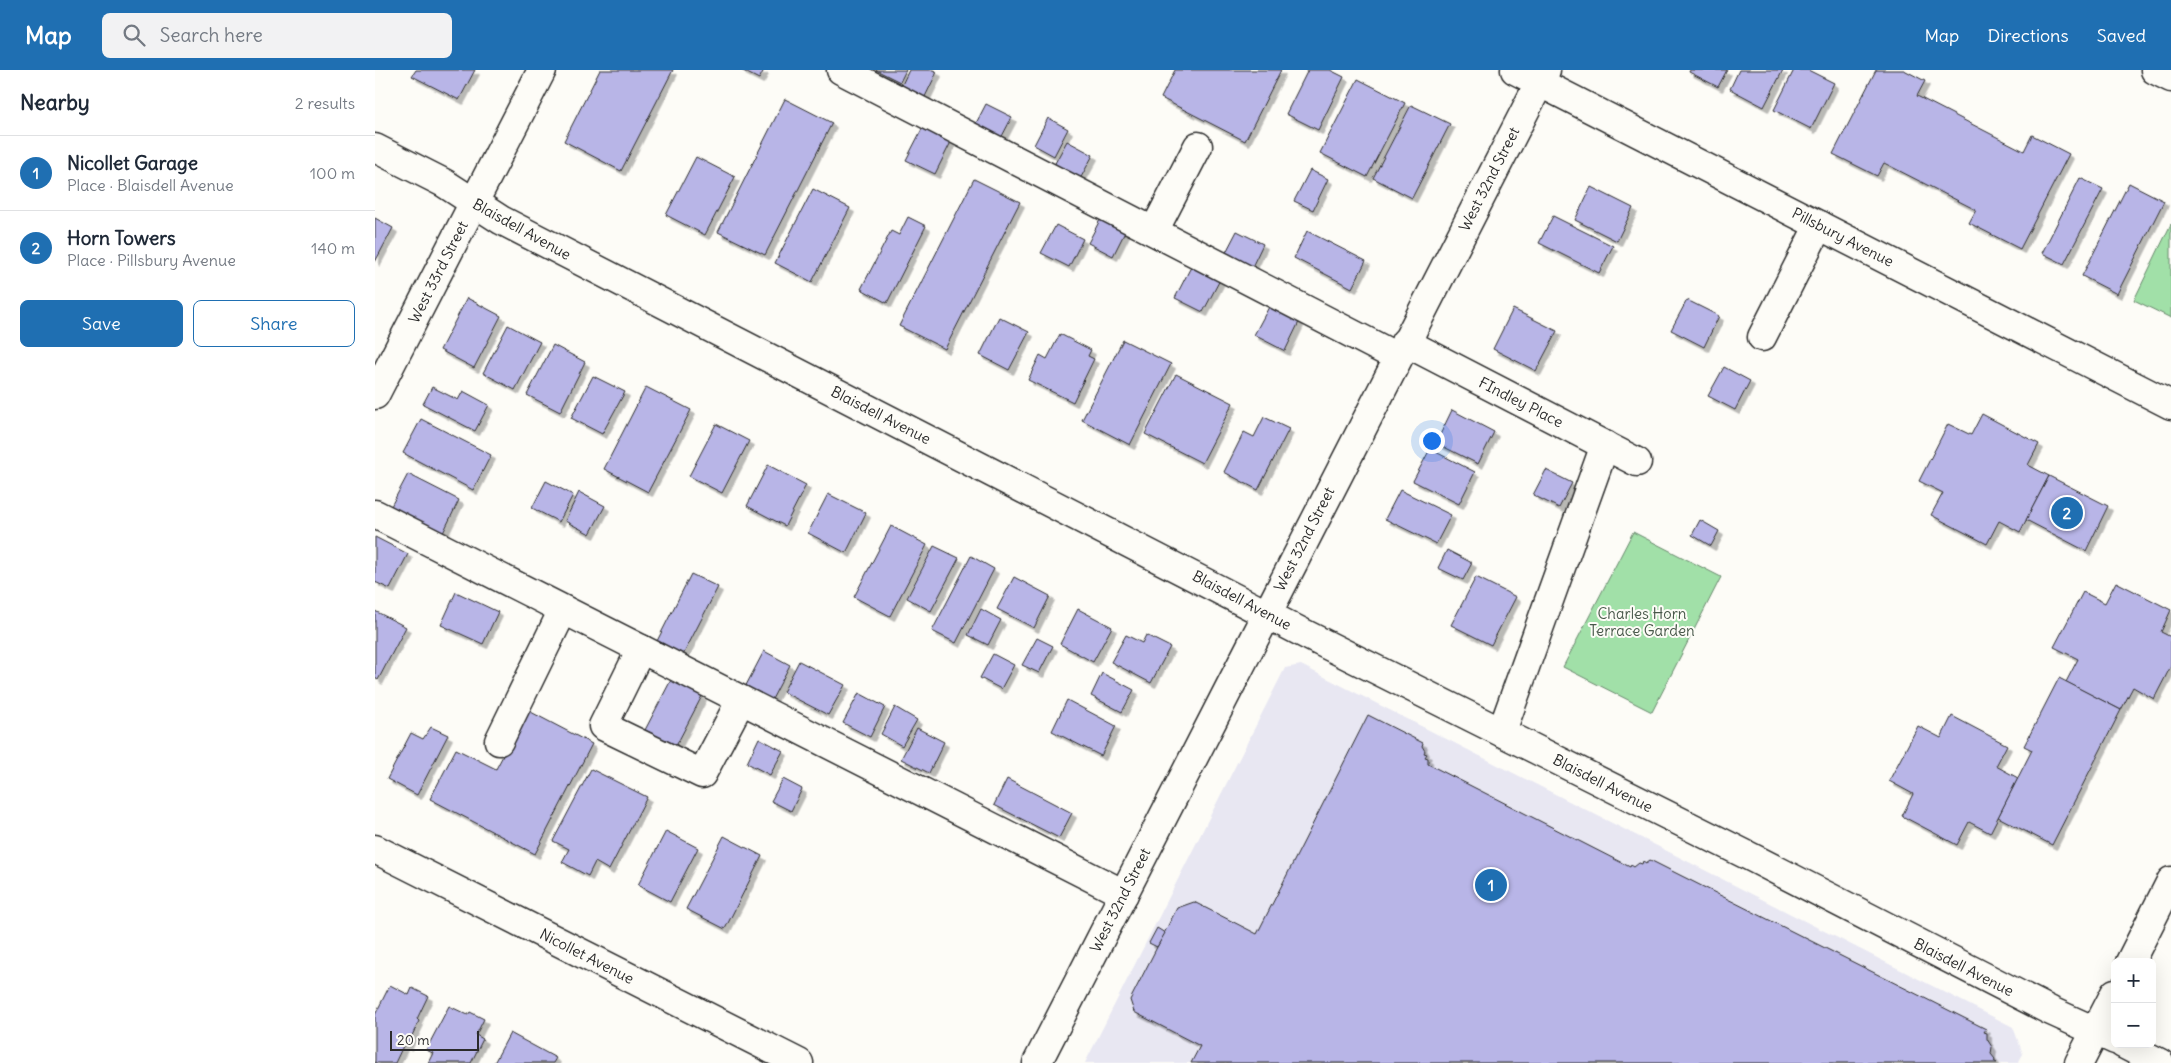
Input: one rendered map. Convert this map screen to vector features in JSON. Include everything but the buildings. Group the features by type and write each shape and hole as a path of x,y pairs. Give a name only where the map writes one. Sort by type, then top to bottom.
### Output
{"street":[{"name":"West 33rd Street","path":"375,395 542,70"},
{"name":"FIndley Place","path":"841,70 1154,231 1605,445 1637,462"},
{"name":"Pillsbury Avenue","path":"1515,70 1542,76 1819,225 2171,405"},
{"path":"2155,70 2171,78"},
{"name":"West 32nd Street","path":"1037,1063 1542,76"},
{"path":"1154,231 1198,146"},
{"name":"Blaisdell Avenue","path":"375,148 444,183 509,225 1267,614 1502,731 2051,1012 2105,1035"},
{"path":"1762,337 1819,225"},
{"path":"1502,731 1605,445"},
{"path":"375,514 1124,894"},
{"path":"499,741 563,610"},
{"path":"641,649 603,726 702,774 741,700"},
{"name":"Nicollet Avenue","path":"375,849 799,1063"},
{"path":"2132,958 2171,881"},
{"path":"2079,1063 2105,1035 2113,1003"},
{"path":"2131,1048 2160,1063"}],"shaded area":[{"path":"1301,665 2013,1027 2023,1054 2018,1063 1085,1063 1285,668"}],"green space":[{"path":"2171,224 2171,318 2134,300"},
{"name":"Charles Horn Terrace Garden","path":"1633,532 1721,577 1652,712 1563,667"}],"place":[{"name":"Horn Towers","path":"2067,513"},
{"name":"Nicollet Garage","path":"1491,885"}]}
